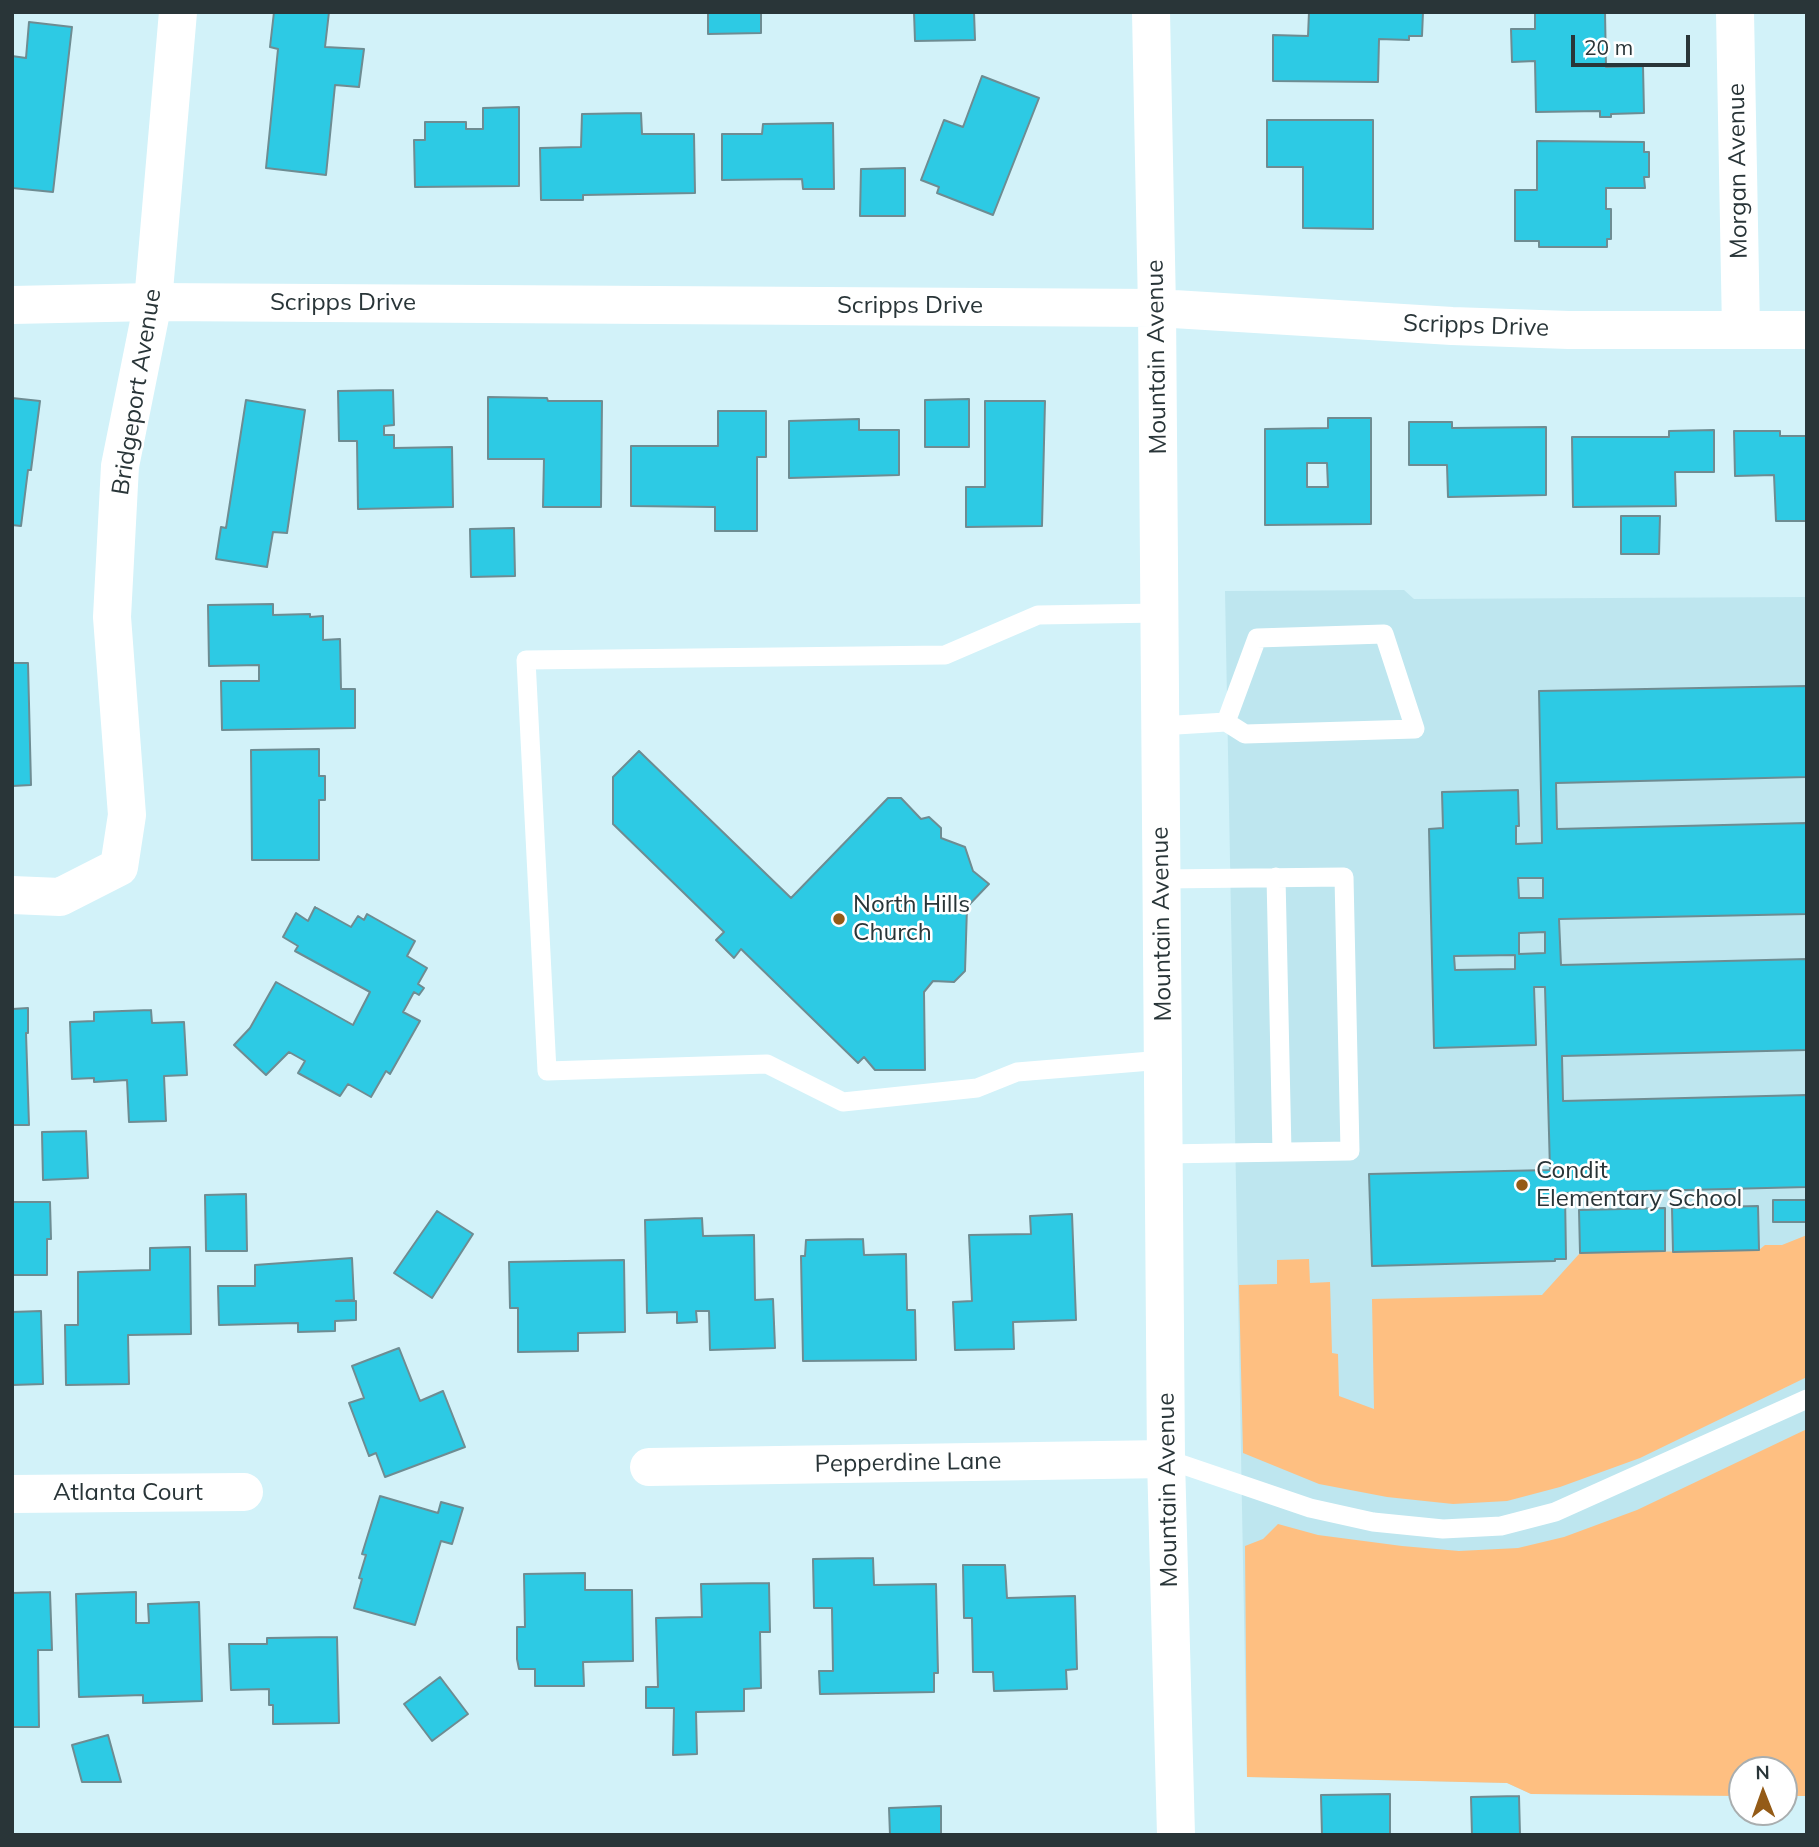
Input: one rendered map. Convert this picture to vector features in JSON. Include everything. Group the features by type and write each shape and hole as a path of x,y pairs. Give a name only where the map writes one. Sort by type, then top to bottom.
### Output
{"street":[{"name":"Bridgeport Avenue","path":"12,895 60,897 119,867 127,815 111,617 120,466 153,302 178,12"},
{"name":"Mountain Avenue","path":"1151,12 1157,308 1166,1459 1176,1835"},
{"name":"Morgan Avenue","path":"1735,12 1741,330"},
{"name":"Scripps Drive","path":"12,305 153,302 1157,308 1465,327 1807,330"},
{"name":"Pepperdine Lane","path":"649,1467 1166,1459"},
{"name":"Atlanta Court","path":"12,1494 244,1492"}],"lane":[{"path":"1159,613 1038,615 945,655 526,660 547,1071 766,1064 843,1102 977,1088 1017,1072 1163,1060"},
{"path":"1160,726 1226,722 1245,734 1415,729 1384,634 1257,638 1226,722"},
{"path":"1276,877 1282,1152"},
{"path":"1162,879 1344,877 1350,1151 1164,1154"},
{"path":"1166,1459 1310,1508 1373,1522 1443,1529 1501,1526 1555,1513 1807,1399"}],"shaded area":[{"name":"Condit Elementary School","path":"1404,590 1414,599 1807,597 1807,1796 1798,1796 1798,1756 1728,1756 1728,1796 1531,1794 1507,1783 1247,1777 1225,591"},
{"path":"1807,1235 1807,1377 1640,1458 1560,1487 1507,1501 1453,1504 1387,1497 1319,1484 1243,1453 1239,1285 1277,1284 1277,1260 1309,1259 1310,1283 1330,1282 1332,1353 1338,1354 1339,1396 1374,1409 1372,1299 1542,1295 1580,1253 1759,1250 1765,1245 1782,1245"},
{"path":"1807,1429 1807,1796 1798,1796 1798,1756 1728,1756 1728,1796 1531,1794 1507,1783 1247,1777 1245,1546 1263,1539 1278,1524 1318,1535 1402,1546 1459,1551 1518,1548 1564,1537 1637,1510"}],"building":[{"path":"274,12 329,12 325,47 364,49 359,87 335,85 326,175 266,168 278,49 270,47"},
{"path":"708,12 761,12 761,33 708,34"},
{"path":"914,12 974,12 975,40 915,41"},
{"path":"1309,12 1423,12 1422,36 1409,36 1409,40 1379,39 1378,82 1273,81 1273,35 1308,36"},
{"path":"1535,12 1605,12 1606,67 1643,66 1644,113 1600,117 1600,111 1536,112 1535,61 1512,62 1511,29 1535,29"},
{"path":"29,22 72,27 53,192 12,188 12,56 26,58"},
{"path":"982,76 1039,98 993,215 937,193 939,187 921,180 944,120 963,127"},
{"path":"519,107 519,186 415,187 414,140 425,140 425,122 466,122 466,129 483,129 483,108"},
{"path":"641,113 642,134 694,134 695,193 583,195 583,200 541,200 540,148 581,147 582,114"},
{"path":"1267,120 1373,120 1373,229 1303,228 1303,167 1267,167"},
{"path":"833,123 834,189 803,189 802,179 722,180 722,134 762,134 763,124"},
{"path":"1537,141 1644,142 1644,152 1649,152 1649,177 1644,177 1645,188 1606,188 1606,209 1611,209 1611,239 1607,239 1607,247 1539,247 1539,241 1515,241 1515,190 1537,190"},
{"path":"905,168 905,216 860,216 861,169"},
{"path":"393,390 394,425 384,426 384,435 394,435 394,448 452,447 453,507 358,509 357,441 339,441 338,391"},
{"path":"488,397 602,401 601,507 543,507 544,459 488,459"},
{"path":"12,398 40,401 21,526 12,525"},
{"path":"969,399 969,447 925,447 925,400"},
{"path":"246,400 305,410 287,533 273,532 267,567 216,559 221,527 226,528"},
{"path":"985,401 1045,401 1042,526 966,527 966,487 985,487"},
{"path":"718,411 766,411 766,457 757,457 757,531 715,531 715,507 631,506 631,446 718,446"},
{"path":"1328,418 1371,418 1371,524 1265,525 1265,429 1328,428","holes":["1307,463 1327,463 1328,487 1307,487"]},
{"path":"859,419 859,430 899,430 899,475 789,478 789,421"},
{"path":"1409,422 1452,422 1452,428 1546,427 1546,495 1448,497 1447,465 1409,465"},
{"path":"1714,430 1714,472 1675,472 1676,506 1573,507 1572,437 1669,437 1669,431"},
{"path":"1734,431 1780,431 1780,436 1807,436 1807,521 1776,521 1774,475 1735,476"},
{"path":"1621,516 1660,516 1659,554 1621,554"},
{"path":"514,528 515,576 471,577 470,529"},
{"path":"273,604 273,615 323,616 323,640 340,639 341,689 355,689 355,728 222,730 221,681 259,681 259,665 209,666 208,605"},
{"path":"12,663 28,663 31,785 12,786"},
{"path":"1807,686 1807,777 1556,783 1557,829 1807,823 1807,914 1559,919 1561,965 1807,959 1807,1050 1562,1056 1563,1101 1807,1095 1807,1187 1565,1193 1566,1259 1372,1266 1369,1174 1550,1170 1545,987 1534,987 1536,1045 1434,1048 1429,829 1443,828 1442,792 1518,790 1519,826 1516,826 1516,844 1542,843 1539,691","holes":["1518,878 1543,878 1543,898 1519,898","1545,932 1545,953 1519,954 1519,933","1515,955 1515,969 1455,970 1454,956"]},
{"path":"319,749 319,776 325,776 325,800 319,800 319,860 252,860 251,750"},
{"name":"North Hills Church","path":"639,751 791,898 888,798 901,798 921,819 929,817 941,828 941,838 965,847 973,871 989,884 967,907 965,971 954,982 933,981 924,992 925,1070 875,1070 864,1057 858,1063 741,949 734,958 716,940 724,932 613,824 613,777"},
{"path":"315,907 351,927 358,916 364,920 367,914 415,941 407,956 427,968 418,984 424,988 419,995 414,992 403,1012 420,1021 390,1074 386,1071 371,1097 348,1084 340,1096 298,1073 305,1061 289,1052 266,1075 234,1045 250,1028 276,982 353,1025 370,992 295,951 298,946 283,937 296,913 308,921"},
{"path":"28,1008 26,1033 29,1125 12,1125 12,1009"},
{"path":"151,1010 152,1023 184,1022 187,1075 164,1076 166,1121 129,1122 127,1080 94,1082 94,1078 72,1079 70,1022 94,1021 94,1012"},
{"path":"86,1131 88,1178 43,1180 42,1132"},
{"path":"246,1194 247,1251 206,1251 205,1195"},
{"path":"1773,1200 1807,1200 1807,1222 1773,1222"},
{"path":"12,1202 50,1202 51,1239 47,1239 47,1275 12,1275"},
{"path":"1758,1206 1759,1250 1673,1252 1672,1208"},
{"path":"1665,1208 1665,1251 1580,1253 1579,1210"},
{"path":"437,1211 473,1234 432,1298 394,1273"},
{"path":"1072,1214 1076,1320 1013,1322 1014,1349 955,1350 953,1302 972,1301 969,1235 1031,1234 1030,1216"},
{"path":"702,1218 703,1236 754,1235 755,1300 773,1299 775,1348 710,1350 709,1311 696,1311 697,1322 677,1323 677,1312 647,1313 645,1220"},
{"path":"863,1239 864,1255 906,1254 907,1310 915,1310 916,1360 803,1361 801,1256 805,1256 806,1240"},
{"path":"190,1247 191,1334 128,1335 129,1384 66,1385 65,1325 78,1325 78,1272 150,1270 150,1248"},
{"path":"352,1258 354,1300 336,1301 356,1301 356,1320 335,1321 335,1331 298,1332 298,1323 219,1325 218,1286 255,1286 255,1265"},
{"path":"624,1260 625,1332 578,1333 578,1351 518,1352 518,1308 510,1308 509,1262"},
{"path":"41,1311 43,1384 12,1385 12,1312"},
{"path":"399,1348 420,1401 443,1391 465,1447 385,1477 376,1453 369,1456 349,1403 364,1398 352,1366"},
{"path":"380,1496 438,1513 441,1502 463,1508 452,1544 441,1541 415,1625 354,1608 366,1555 362,1554"},
{"path":"873,1558 874,1585 936,1584 938,1673 934,1673 934,1692 820,1694 819,1671 833,1671 832,1608 814,1608 813,1559"},
{"path":"963,1565 1005,1565 1007,1598 1075,1596 1077,1669 1066,1670 1067,1689 994,1691 993,1672 973,1672 972,1618 964,1618"},
{"path":"585,1573 585,1590 632,1590 633,1661 583,1662 584,1686 535,1686 535,1669 519,1669 517,1659 517,1627 525,1627 524,1574"},
{"path":"769,1583 770,1632 760,1632 761,1688 744,1689 744,1711 696,1712 697,1754 673,1755 674,1708 646,1708 646,1687 658,1687 656,1618 702,1617 701,1584"},
{"path":"50,1592 52,1650 38,1650 39,1727 12,1727 12,1593"},
{"path":"136,1592 136,1623 149,1623 148,1604 199,1602 202,1701 143,1703 143,1695 79,1697 76,1594"},
{"path":"337,1637 339,1723 273,1724 273,1705 269,1705 269,1689 231,1690 229,1644 267,1644 267,1638"},
{"path":"440,1677 468,1714 432,1741 404,1704"},
{"path":"108,1735 121,1782 82,1782 72,1745"},
{"path":"1390,1794 1390,1835 1322,1835 1321,1795"},
{"path":"1519,1796 1520,1835 1472,1835 1471,1797"},
{"path":"941,1806 941,1835 890,1835 889,1808"}],"place":[{"name":"North Hills Church","path":"839,919"},
{"name":"Condit Elementary School","path":"1522,1185"}]}
